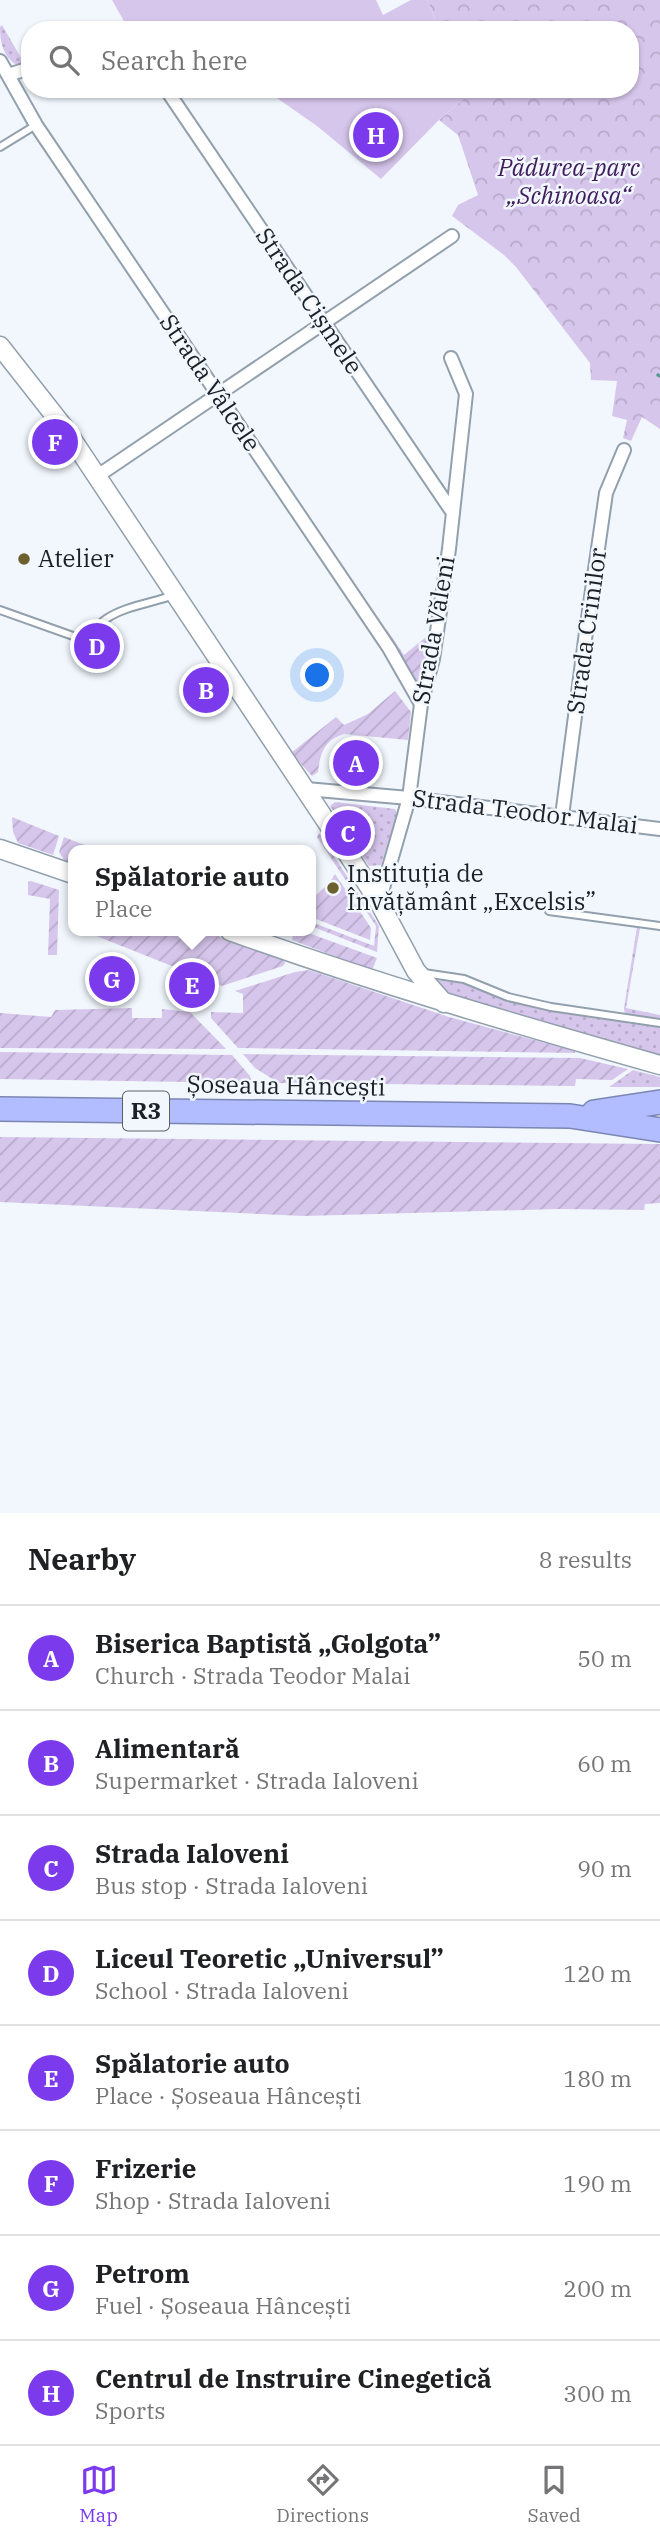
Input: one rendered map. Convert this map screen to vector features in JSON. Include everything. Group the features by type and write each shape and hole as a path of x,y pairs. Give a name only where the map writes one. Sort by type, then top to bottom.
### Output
{"highway":[{"name":"Șoseaua Hâncești","path":"570,1116 660,1102"},
{"name":"Șoseaua Hâncești","path":"0,1109 570,1116 660,1130"}],"street":[{"name":"Strada Vâlcele","path":"0,61 36,125 389,648 421,704"},
{"path":"8,75 21,71"},
{"name":"Strada Cișmele","path":"172,98 453,513"},
{"path":"96,477 452,236"},
{"path":"0,346 66,430 306,789 379,902 416,971 444,1003"},
{"name":"Strada Văleni","path":"379,902 409,798 421,704 433,659 453,513 466,394 451,358"},
{"name":"Strada Crinilor","path":"562,816 607,493 624,450"},
{"name":"Strada Teodor Malai","path":"306,789 409,798 660,829"},
{"path":"0,849 68,872"},
{"path":"244,936 444,1003 660,1065"}],"lane":[{"path":"0,148 36,125"},
{"path":"0,610 73,636 81,636 118,613 176,595"},
{"path":"549,911 660,926"},
{"path":"416,971 464,979 508,997 551,1007 660,1023"}],"green space":[{"path":"112,0 376,0 383,15 411,0 427,0 436,21 124,21"},
{"name":"Pădurea-parc „Schinoasa“","path":"427,0 660,0 660,429 642,417 631,441 623,438 627,420 612,416 617,381 591,380 590,363 516,267 452,216 458,205 478,195 458,135 439,120 465,98 639,98 639,21 436,21"},
{"path":"2,25 21,58 21,64 18,66 3,49"},
{"path":"277,98 465,98 381,179 317,126"},
{"path":"387,630 404,655 426,637 431,645 425,674 417,682 383,632"},
{"path":"395,691 411,712 408,740 344,734 328,744 320,759 318,772 312,776 291,753 336,717 344,725 368,714"},
{"path":"335,802 395,809 397,813 381,865 369,866 356,847 353,837 330,806"},
{"path":"12,817 59,836 53,855 18,843 13,832"},
{"path":"319,833 379,926 377,952 316,928 316,924 374,946 376,926 317,837"},
{"path":"64,837 84,845 68,845 68,862 59,852"},
{"path":"335,874 371,928 370,940 316,919 316,895"},
{"path":"28,882 59,890 57,955 48,955 50,899 28,895"},
{"path":"637,927 640,928 626,1008 660,1015 660,1018 625,1015"},
{"path":"97,936 218,936 283,959 285,963 283,966 222,986"},
{"path":"293,936 316,936 377,958 373,968 368,969 292,940"},
{"path":"309,970 449,1017 575,1053 238,1048 211,1018 211,1012 243,1013 243,994 235,991"},
{"path":"426,979 469,984 510,1001 632,1024 660,1026 660,1055 452,998"},
{"path":"132,1008 132,1018 162,1018 162,1009 190,1012 226,1049 0,1048 0,1013 51,1017 55,1010"},
{"path":"0,1052 232,1055 251,1080 249,1083 0,1079"},
{"path":"243,1054 580,1058 628,1069 612,1080 576,1079 575,1086 279,1083 255,1068"},
{"path":"633,1070 660,1077 660,1087 609,1087"},
{"path":"0,1137 660,1144 660,1203 645,1204 644,1210 558,1209 304,1216 0,1202"}],"place":[{"name":"Centrul de Instruire Cinegetică","path":"376,135"},
{"name":"Frizerie","path":"55,442"},
{"name":"Atelier","path":"24,559"},
{"name":"Liceul Teoretic „Universul”","path":"97,646"},
{"name":"Alimentară","path":"206,690"},
{"name":"Biserica Baptistă „Golgota”","path":"356,763"},
{"name":"Strada Ialoveni","path":"348,833"},
{"name":"Instituția de Învățământ „Excelsis”","path":"333,888"},
{"name":"Petrom","path":"112,979"},
{"name":"Spălatorie auto","path":"192,985"}]}
